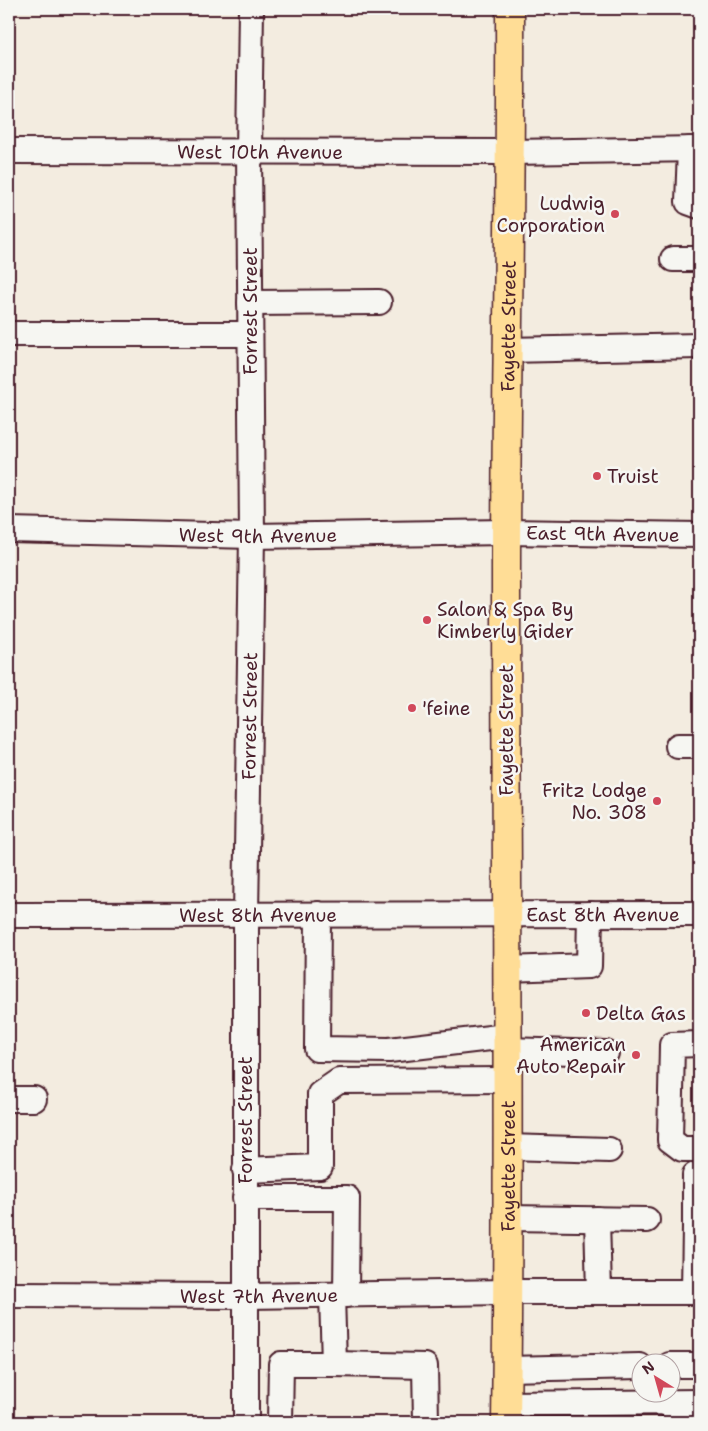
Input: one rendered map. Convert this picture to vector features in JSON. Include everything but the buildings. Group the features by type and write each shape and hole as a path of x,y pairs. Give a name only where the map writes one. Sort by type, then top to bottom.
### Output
{"main road":[{"name":"Fayette Street","path":"506,1413 508,1218 506,532 511,152 510,9"}],"street":[{"name":"Forrest Street","path":"246,1422 246,914 252,536 249,151 251,9"},
{"name":"West 10th Avenue","path":"9,151 511,152 695,149"},
{"path":"695,149 688,202 699,206"},
{"path":"673,259 699,259"},
{"path":"250,303 379,302"},
{"path":"9,334 250,334"},
{"path":"507,350 699,346"},
{"name":"West 9th Avenue","path":"9,530 252,536 506,532"},
{"name":"East 9th Avenue","path":"506,532 699,535"},
{"path":"318,914 317,1049 389,1050 507,1043 606,1053"},
{"name":"East 8th Avenue","path":"506,914 699,914"},
{"name":"West 8th Avenue","path":"9,915 506,914"},
{"path":"507,969 589,966 590,914"},
{"path":"699,1044 672,1045 670,1140 682,1149 699,1149"},
{"path":"245,1170 320,1168 320,1094 339,1081 507,1080"},
{"path":"9,1099 34,1099"},
{"path":"507,1147 609,1150"},
{"path":"695,1175 697,1227 696,1292"},
{"path":"245,1198 347,1198 334,1364"},
{"path":"508,1218 647,1220"},
{"path":"598,1219 599,1292"},
{"name":"West 7th Avenue","path":"9,1295 245,1296 508,1292 696,1292"},
{"path":"280,1422 281,1364 425,1366 426,1422"},
{"path":"680,1365 699,1365"},
{"path":"507,1369 630,1366"},
{"path":"680,1403 699,1402"},
{"path":"506,1413 650,1404"},
{"path":"667,1404 690,1420 699,1421"}],"place":[{"name":"Ludwig Corporation","path":"615,214"},
{"name":"Truist","path":"597,476"},
{"name":"Salon & Spa By Kimberly Gider","path":"427,620"},
{"name":"'feine","path":"412,708"},
{"name":"Fritz Lodge No. 308","path":"657,801"},
{"name":"Delta Gas","path":"586,1013"},
{"name":"American Auto Repair","path":"636,1055"}]}
